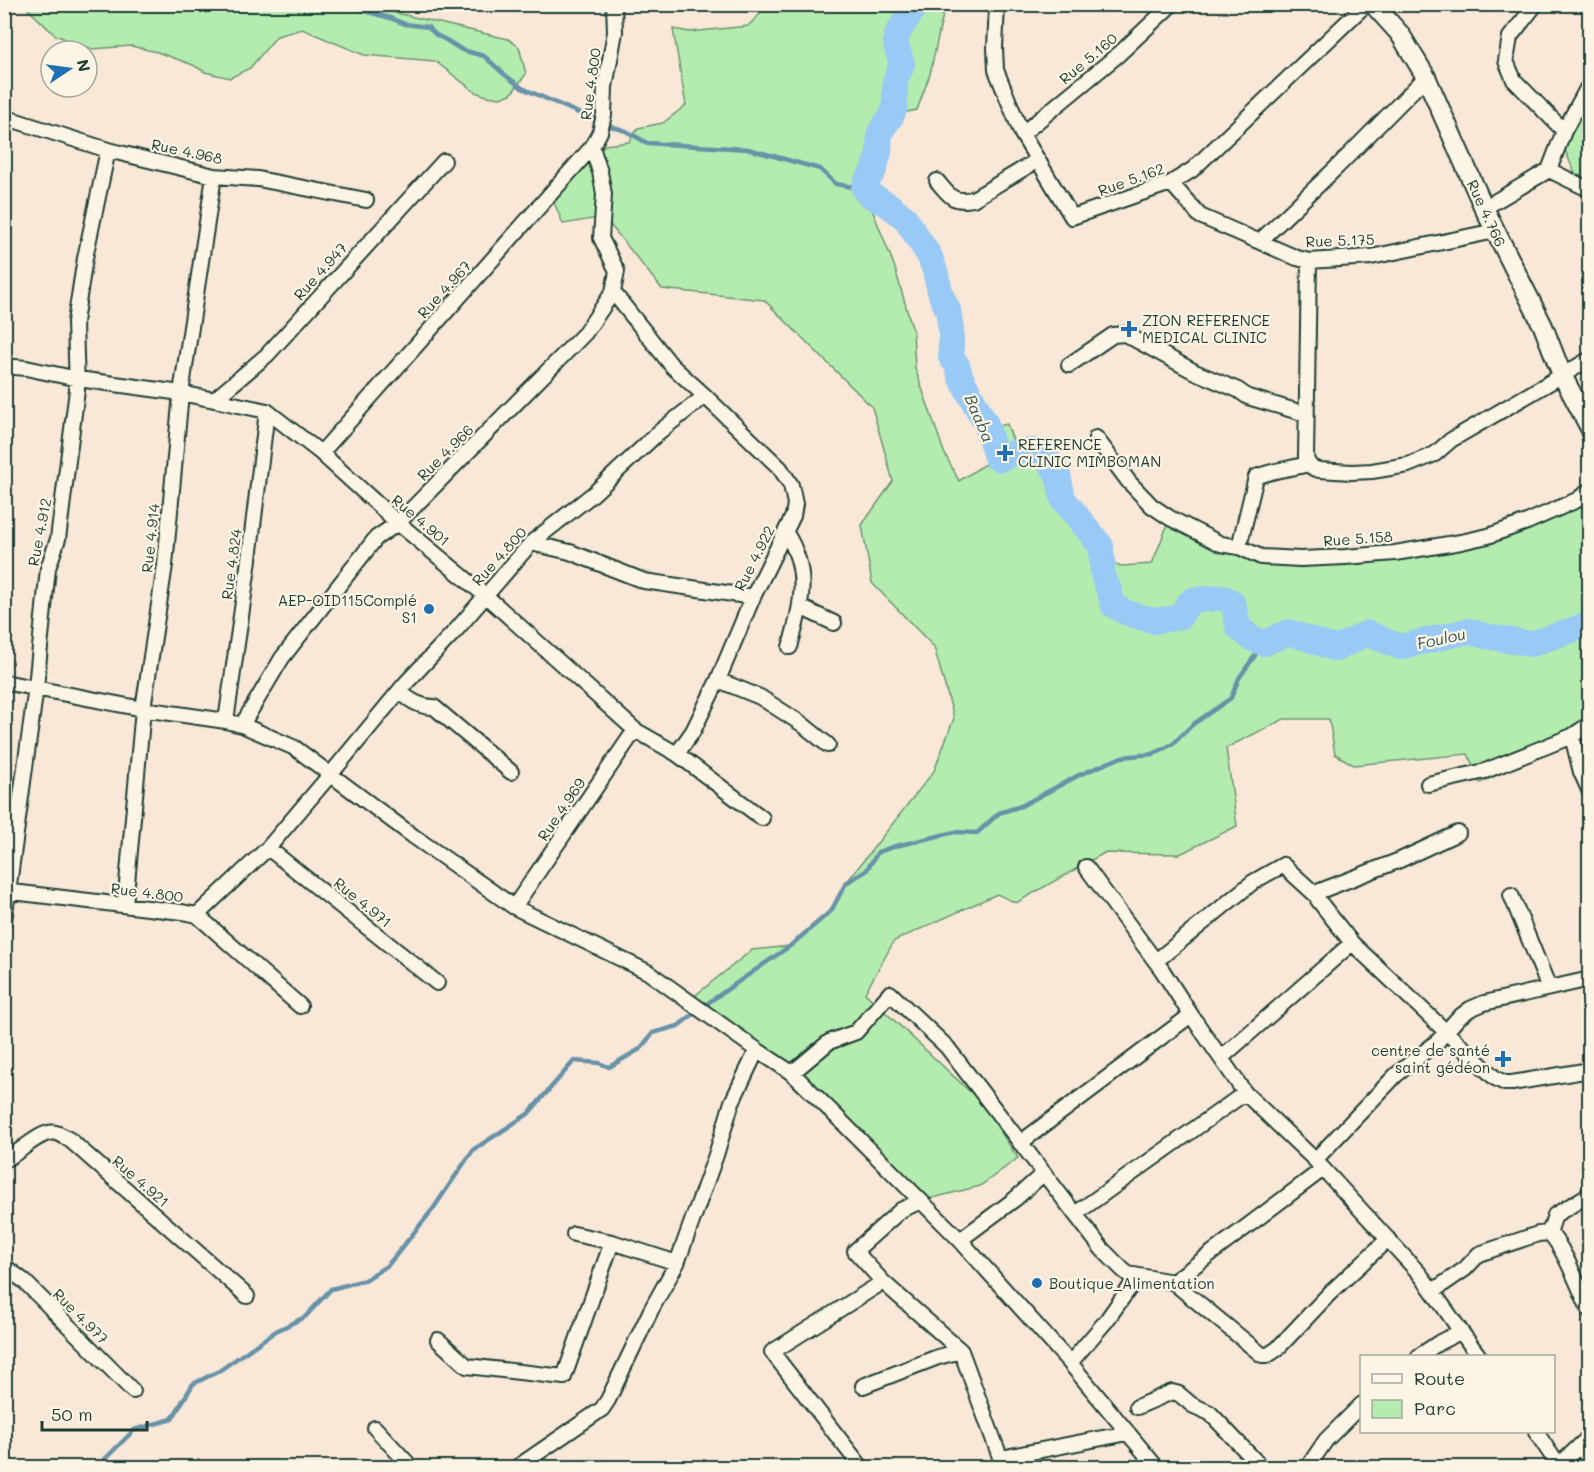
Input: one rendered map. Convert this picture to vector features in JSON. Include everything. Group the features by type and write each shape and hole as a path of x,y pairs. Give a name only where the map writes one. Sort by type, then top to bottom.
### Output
{"street":[{"name":"Rue 4.800","path":"592,147 600,132 604,115 605,87 615,32 614,4"},
{"name":"Rue 5.162","path":"997,4 996,70 1022,134 1072,217 1171,183 1192,170 1366,4"},
{"name":"Rue 5.160","path":"1022,134 1119,54 1172,4"},
{"name":"Rue 4.766","path":"1373,4 1400,34 1426,78 1484,208 1542,326 1562,375 1590,428"},
{"path":"1536,4 1510,37 1506,61 1514,80 1564,131"},
{"path":"1260,241 1337,168 1426,78"},
{"path":"1484,208 1549,170 1564,131 1590,83"},
{"name":"Rue 4.968","path":"4,117 108,150 214,176 258,179 366,200"},
{"path":"592,147 604,194 601,238 617,271 613,292 672,366 705,396"},
{"name":"Rue 4.967","path":"321,453 592,147"},
{"name":"Rue 4.912","path":"4,921 36,687 46,580 58,539 78,379 75,322 85,258 108,150"},
{"path":"937,181 951,197 961,201 973,199 1038,160"},
{"name":"Rue 4.947","path":"215,399 267,355 444,161"},
{"path":"1549,170 1590,190"},
{"name":"Rue 4.914","path":"125,905 143,709 165,565 181,393 214,176"},
{"name":"Rue 5.175","path":"1171,183 1200,216 1297,258 1309,261 1371,257 1495,231"},
{"path":"1309,261 1306,458 1308,464 1313,468 1352,472 1408,465 1435,454 1451,440 1590,359"},
{"name":"Rue 4.966","path":"242,725 282,658 376,538 398,523 585,333 613,292"},
{"path":"1069,365 1113,335 1125,334 1195,372 1238,390 1248,397 1306,414"},
{"name":"Rue 4.901","path":"4,366 181,393 267,411 321,453 398,523 486,596 634,730 677,754 762,818"},
{"name":"Rue 4.800","path":"7,891 197,915 267,848 405,684 458,630 531,543 593,494 659,432 705,396"},
{"name":"Rue 4.922","path":"677,754 693,731 718,680 753,597 786,533 795,504 791,485 780,468 705,396"},
{"name":"Rue 4.824","path":"226,721 267,411"},
{"name":"Rue 5.158","path":"1096,438 1135,490 1152,506 1170,518 1221,544 1239,547 1261,556 1301,559 1345,557 1417,549 1488,536 1577,500 1590,490"},
{"path":"1239,547 1256,477 1308,464"},
{"path":"786,533 792,543 802,577 800,607 790,647"},
{"path":"531,543 570,552 644,581 753,597"},
{"path":"800,607 834,622"},
{"path":"718,680 760,697 802,724 828,745"},
{"path":"4,682 143,709 226,721 242,725 295,748 412,836 514,907 648,972 792,1073 960,1240 1070,1363 1157,1467"},
{"path":"400,692 414,703 434,707 511,772"},
{"path":"1428,784 1485,771 1572,736 1590,724"},
{"name":"Rue 4.969","path":"514,907 634,730"},
{"path":"1572,736 1581,772 1590,792"},
{"path":"1317,896 1320,891 1400,860 1458,833"},
{"name":"Rue 4.971","path":"267,848 437,983"},
{"path":"1156,962 1253,882 1283,865 1317,896 1352,943 1495,1078 1505,1083 1512,1083 1590,1070"},
{"path":"1086,867 1156,962 1245,1093 1319,1165 1419,1273 1478,1355"},
{"path":"1511,895 1548,988"},
{"path":"197,915 300,1005"},
{"path":"1221,1058 1352,943"},
{"path":"1173,1282 1319,1165 1396,1075 1438,1041 1446,1030 1470,1009 1590,979"},
{"path":"792,1073 829,1042 856,1032 890,993 947,1047 1102,1250 1128,1274 1173,1282 1262,1354 1268,1355 1277,1349 1329,1294 1388,1239"},
{"path":"1020,1143 1191,1015"},
{"path":"516,1467 534,1463 602,1409 608,1400 677,1263 716,1155 732,1102 757,1050"},
{"path":"1075,1214 1245,1093"},
{"name":"Rue 4.921","path":"4,1160 15,1156 39,1137 48,1133 56,1133 70,1140 247,1296"},
{"path":"960,1240 1015,1199 1044,1173"},
{"path":"1549,1233 1555,1215 1590,1194"},
{"path":"921,1201 901,1210 855,1251 883,1282 961,1351 1003,1462 1128,1433"},
{"path":"1433,1291 1465,1269 1479,1254 1538,1234 1549,1233 1562,1251 1590,1311"},
{"path":"574,1234 612,1242 677,1263"},
{"path":"438,1340 467,1366 564,1377 612,1242"},
{"name":"Rue 4.977","path":"4,1266 24,1281 133,1391"},
{"path":"1070,1363 1106,1321 1138,1276"},
{"path":"862,1467 772,1352 883,1282"},
{"path":"1420,1355 1460,1332"},
{"path":"863,1386 946,1354 961,1351"},
{"path":"1137,1407 1172,1392 1179,1394 1192,1405 1210,1413 1262,1467"},
{"path":"1307,1467 1326,1440 1360,1406"},
{"path":"375,1428 412,1467"},
{"path":"1537,1433 1557,1466 1584,1441 1590,1458"}],"green space":[{"path":"26,5 381,5 392,12 508,39 519,47 526,74 511,94 500,98 487,96 475,92 435,61 364,55 302,29 277,36 250,68 230,78 205,72 193,65 157,52 131,46 99,48 99,39 66,39 55,35"},
{"path":"769,5 945,5 930,74 917,110 892,115 883,126 874,170 864,189 894,265 913,331 915,368 944,452 959,481 996,457 988,428 1007,424 1017,452 1041,453 1048,460 1058,475 1063,499 1099,541 1103,559 1121,566 1152,564 1170,518 1261,557 1461,542 1589,490 1589,732 1480,783 1468,754 1354,765 1335,754 1329,719 1284,719 1226,748 1237,826 1180,854 1104,853 1016,903 997,894 894,941 865,993 981,1102 1018,1158 980,1186 921,1201 756,1052 687,1002 752,950 790,946 831,911 846,883 934,771 954,718 934,647 872,583 862,525 893,481 872,407 764,300 662,289 604,217 563,224 553,200 581,167 605,145 629,142 638,128 663,123 686,105 673,29 690,32 748,26"},
{"path":"1589,95 1589,190 1578,181 1565,150 1565,144"}],"waterway":[{"path":"340,4 405,24 428,27 436,35 462,50 484,56 522,88 601,123 626,131 647,143 748,149 820,169 836,184 864,189"},
{"name":"Baaba","path":"917,4 896,38 902,64 895,82 895,107 880,132 879,152 874,170 864,189 905,218 930,257 941,295 948,310 951,357 986,424 996,457 1000,459 1017,452 1033,451 1041,453 1048,460 1058,475 1063,499 1101,546 1103,575 1113,605 1127,613 1155,621 1180,617 1193,600 1223,598 1232,602 1238,627 1251,638 1264,643 1289,632 1336,649 1367,633 1400,647 1468,631 1531,644 1590,624"},
{"path":"96,1468 134,1430 172,1419 193,1384 219,1371 276,1331 305,1317 331,1289 365,1280 388,1265 433,1209 473,1150 528,1114 574,1061 599,1063 609,1067 640,1049 653,1033 678,1026 790,946 831,911 846,883 866,871 878,852 955,832 977,833 999,813 1021,806 1079,775 1122,757 1153,754 1173,744 1192,725 1231,698 1239,678 1264,643"}],"place":[{"name":"ZION REFERENCE MEDICAL CLINIC","path":"1129,329"},
{"name":"REFERENCE CLINIC MIMBOMAN","path":"1005,453"},
{"name":"AEP-OID115Complé S1","path":"429,609"},
{"name":"centre de santé saint gédéon","path":"1503,1059"},
{"name":"Boutique_Alimentation","path":"1037,1283"}],"water label":[{"name":"Foulou","path":"1441,638"}]}
